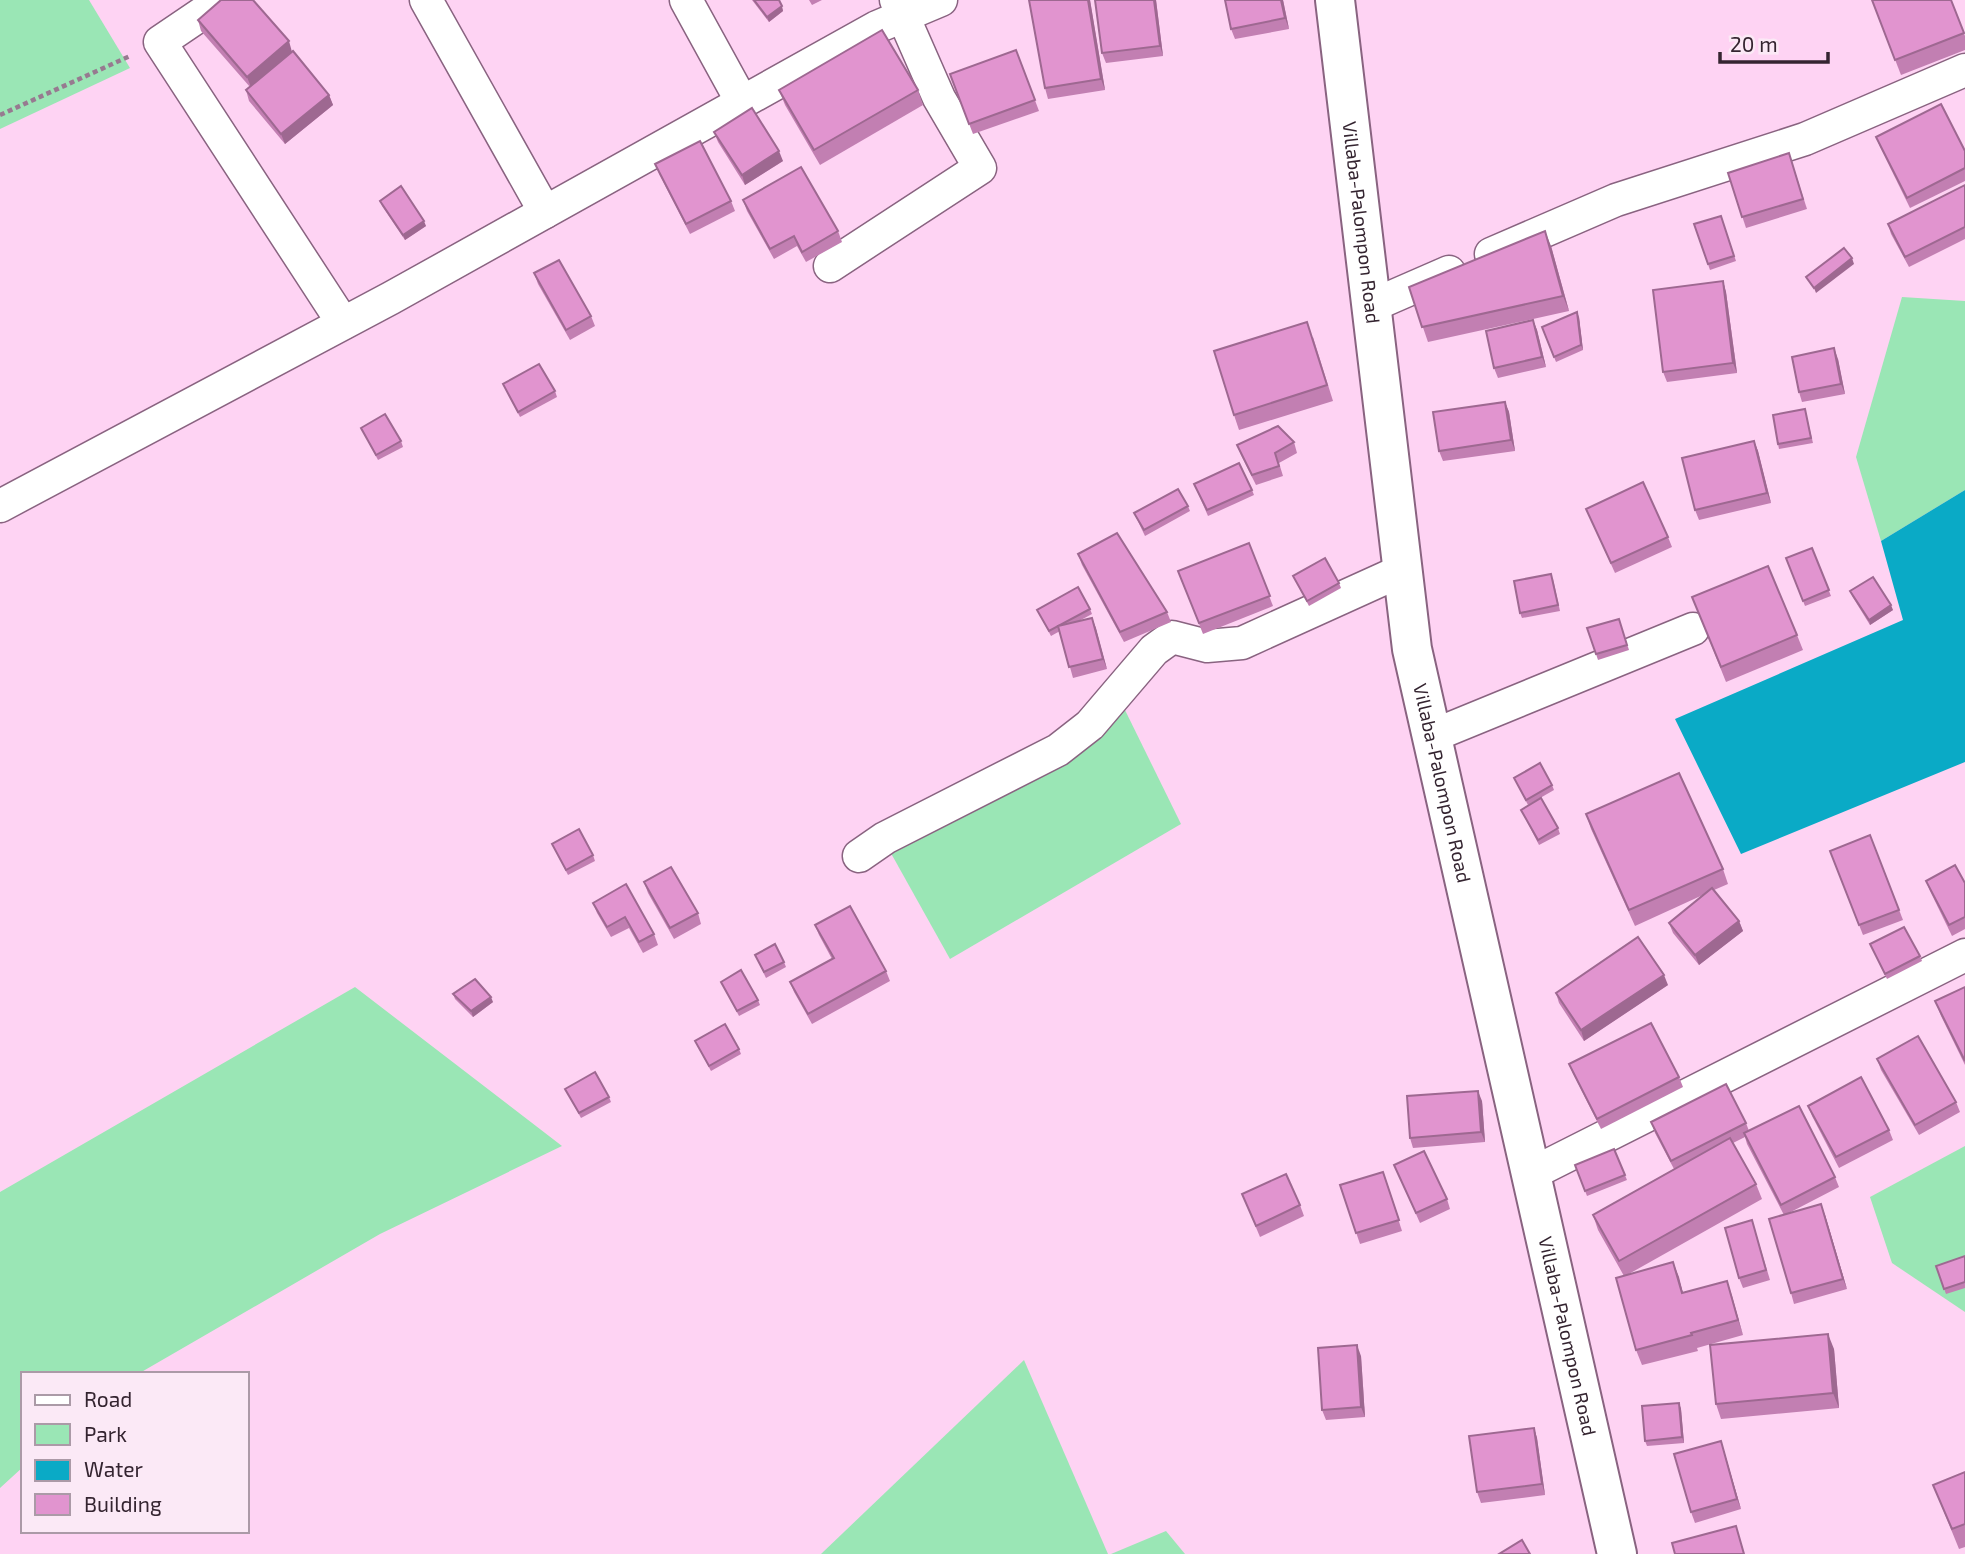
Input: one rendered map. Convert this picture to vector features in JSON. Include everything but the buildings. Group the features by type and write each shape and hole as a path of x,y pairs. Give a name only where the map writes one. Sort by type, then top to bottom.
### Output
{"main road":[{"name":"Villaba-Palompon Road","path":"1335,0 1412,649 1617,1554"}],"street":[{"path":"222,0 160,42 343,323"},
{"path":"426,0 545,212"},
{"path":"686,0 742,102"},
{"path":"0,506 545,212 877,27 900,8 941,0"},
{"path":"830,267 980,168 939,98 900,8"},
{"path":"1371,306 1616,200 1805,139 1965,70"},
{"path":"859,856 885,838 1058,750 1090,725 1154,650 1172,638 1207,646 1242,643 1403,570"},
{"path":"1432,736 1693,629"},
{"path":"1531,1174 1965,955"}],"path":[{"path":"0,115 160,42"}],"green space":[{"path":"0,0 89,0 130,68 0,129"},
{"path":"1902,297 1965,301 1965,490 1881,541 1856,457"},
{"path":"1123,706 1181,824 950,959 878,830"},
{"path":"355,987 562,1146 380,1234 141,1372 21,1372 21,1469 0,1488 0,1192"},
{"path":"1965,1146 1965,1312 1892,1263 1870,1197"},
{"path":"1024,1360 1108,1554 821,1554"},
{"path":"1166,1531 1185,1554 1111,1554"}],"water":[{"path":"1965,490 1965,762 1741,854 1675,719 1903,620 1881,541"}]}
